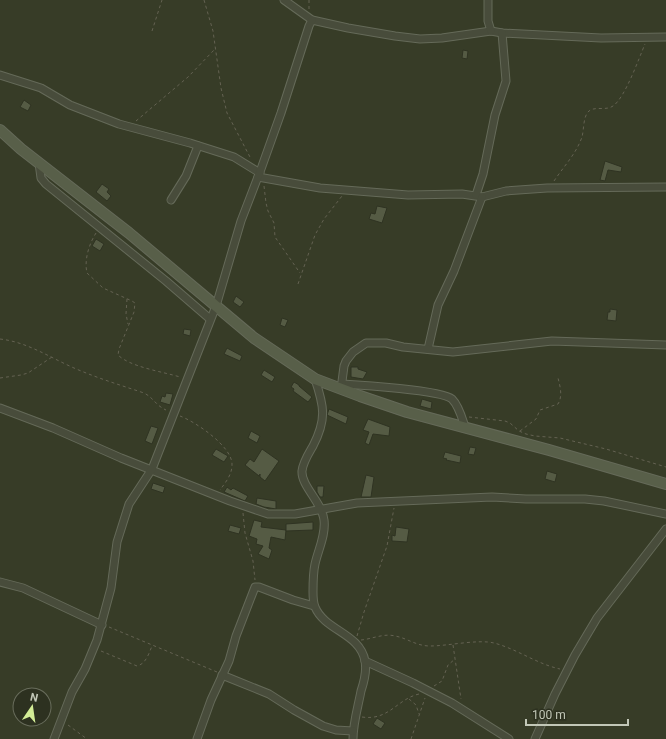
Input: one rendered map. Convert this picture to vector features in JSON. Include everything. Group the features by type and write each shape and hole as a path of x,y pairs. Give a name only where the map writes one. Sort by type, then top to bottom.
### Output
{"main road":[{"path":"0,130 39,163 129,233 254,338 315,379 341,387 407,412 549,450 666,484"}],"street":[{"path":"284,0 312,20 348,28 420,39 442,38 491,31 502,33 601,38 666,37"},
{"path":"488,0 488,21 491,31"},
{"path":"54,739 72,692 85,669 102,625 111,588 117,542 129,504 152,469 216,306 241,221 281,114 312,20"},
{"path":"428,349 438,305 444,289 454,271 479,196 495,115 506,81 502,33"},
{"path":"0,75 41,88 70,105 129,127 198,146 234,158 259,175 320,188 408,195 462,194 479,196 506,191 549,188 666,187"},
{"path":"172,200 186,176 198,146"},
{"path":"39,163 41,178 46,184 166,281 210,320"},
{"path":"465,427 458,408 452,399 444,395 423,391 341,387 346,361 352,352 366,343 386,343 453,352 552,342 666,345"},
{"path":"315,379 322,400 323,415 317,437 302,470 305,481 322,509 324,530 313,577 314,606 322,617 356,641 365,661 365,676 355,716 353,739"},
{"path":"0,408 53,428 114,455 243,506 268,514 294,514 357,503 467,498 585,499 604,501 666,514"},
{"path":"535,739 567,670 597,618 666,529"},
{"path":"0,582 23,588 102,625"},
{"path":"197,739 255,587 260,586 282,596 314,606"},
{"path":"365,661 463,710 509,739"},
{"path":"222,675 269,694 323,726 336,730 353,731"}],"path":[{"path":"152,31 162,0"},
{"path":"204,0 210,18 221,88 228,113 259,175 268,210 274,223 275,237 301,274"},
{"path":"549,188 575,154 582,137 586,117 589,111 613,106 630,82 647,38"},
{"path":"129,127 171,92 216,49"},
{"path":"298,284 315,235 324,219 348,190"},
{"path":"100,228 90,244 86,261 87,273 103,288 127,298 134,303 135,307 118,353 120,357 147,368 187,379"},
{"path":"127,298 126,314 129,324"},
{"path":"0,339 18,342 86,373 144,393 150,396 157,405 206,429 214,436 231,458 231,471 227,481 216,495"},
{"path":"0,378 28,373 52,357"},
{"path":"519,431 536,419 540,410 560,402 561,395 558,378"},
{"path":"461,416 505,421 510,423 519,431 535,436 560,438 606,449 666,467"},
{"path":"395,501 387,546 364,612 356,641 390,635 421,645 429,646 490,642 552,667 567,670"},
{"path":"243,506 245,533 255,572 255,587"},
{"path":"102,625 211,668 222,675"},
{"path":"453,644 463,710"},
{"path":"94,648 138,666 144,661 152,646"},
{"path":"355,716 365,718 385,714 415,695 427,693 442,681 448,665 455,659"},
{"path":"411,739 427,693"},
{"path":"409,698 416,705 419,714"},
{"path":"61,719 86,739"}],"building":[{"path":"463,50 468,51 467,59 462,58"},
{"path":"24,100 31,105 28,111 20,107"},
{"path":"605,161 622,167 621,172 608,170 605,181 600,180"},
{"path":"102,184 109,189 107,192 111,196 107,201 96,192"},
{"path":"377,206 387,208 382,223 369,219 371,213 375,214"},
{"path":"96,239 104,244 100,251 92,246"},
{"path":"236,296 244,302 240,307 233,302"},
{"path":"610,309 617,310 616,321 607,320"},
{"path":"282,318 288,320 285,327 280,325"},
{"path":"184,329 191,330 190,336 183,334"},
{"path":"227,348 242,356 240,361 224,354"},
{"path":"351,367 358,367 358,369 367,372 363,379 351,377"},
{"path":"264,370 275,377 272,382 261,375"},
{"path":"294,382 312,397 308,402 293,391 294,389 291,387"},
{"path":"166,393 173,394 170,405 160,402 162,396 165,397"},
{"path":"422,399 432,402 431,409 420,406"},
{"path":"329,409 348,417 346,424 327,415"},
{"path":"368,419 390,427 389,436 373,434 369,445 365,443 369,432 363,430"},
{"path":"151,426 158,428 152,444 145,441"},
{"path":"251,431 260,436 257,443 248,438"},
{"path":"470,447 476,448 474,455 468,454"},
{"path":"216,449 228,456 224,462 212,455"},
{"path":"262,449 279,461 265,481 260,477 260,474 259,476 245,465 250,459 254,462"},
{"path":"445,452 461,456 460,463 443,458"},
{"path":"547,471 557,474 555,482 545,479"},
{"path":"366,475 374,477 371,497 361,497"},
{"path":"153,483 165,487 163,493 151,489"},
{"path":"317,486 324,486 323,497 320,497 317,492"},
{"path":"227,487 231,490 233,488 248,496 245,501 224,492"},
{"path":"257,498 276,501 276,509 256,504"},
{"path":"254,520 262,522 261,527 286,530 285,540 271,537 269,548 272,550 269,559 258,554 263,546 256,544 257,539 249,536"},
{"path":"313,522 313,530 286,531 286,524"},
{"path":"230,525 241,528 239,534 228,531"},
{"path":"396,527 409,529 407,542 392,541 392,535 395,536"},
{"path":"377,718 385,723 381,729 373,724"}]}
